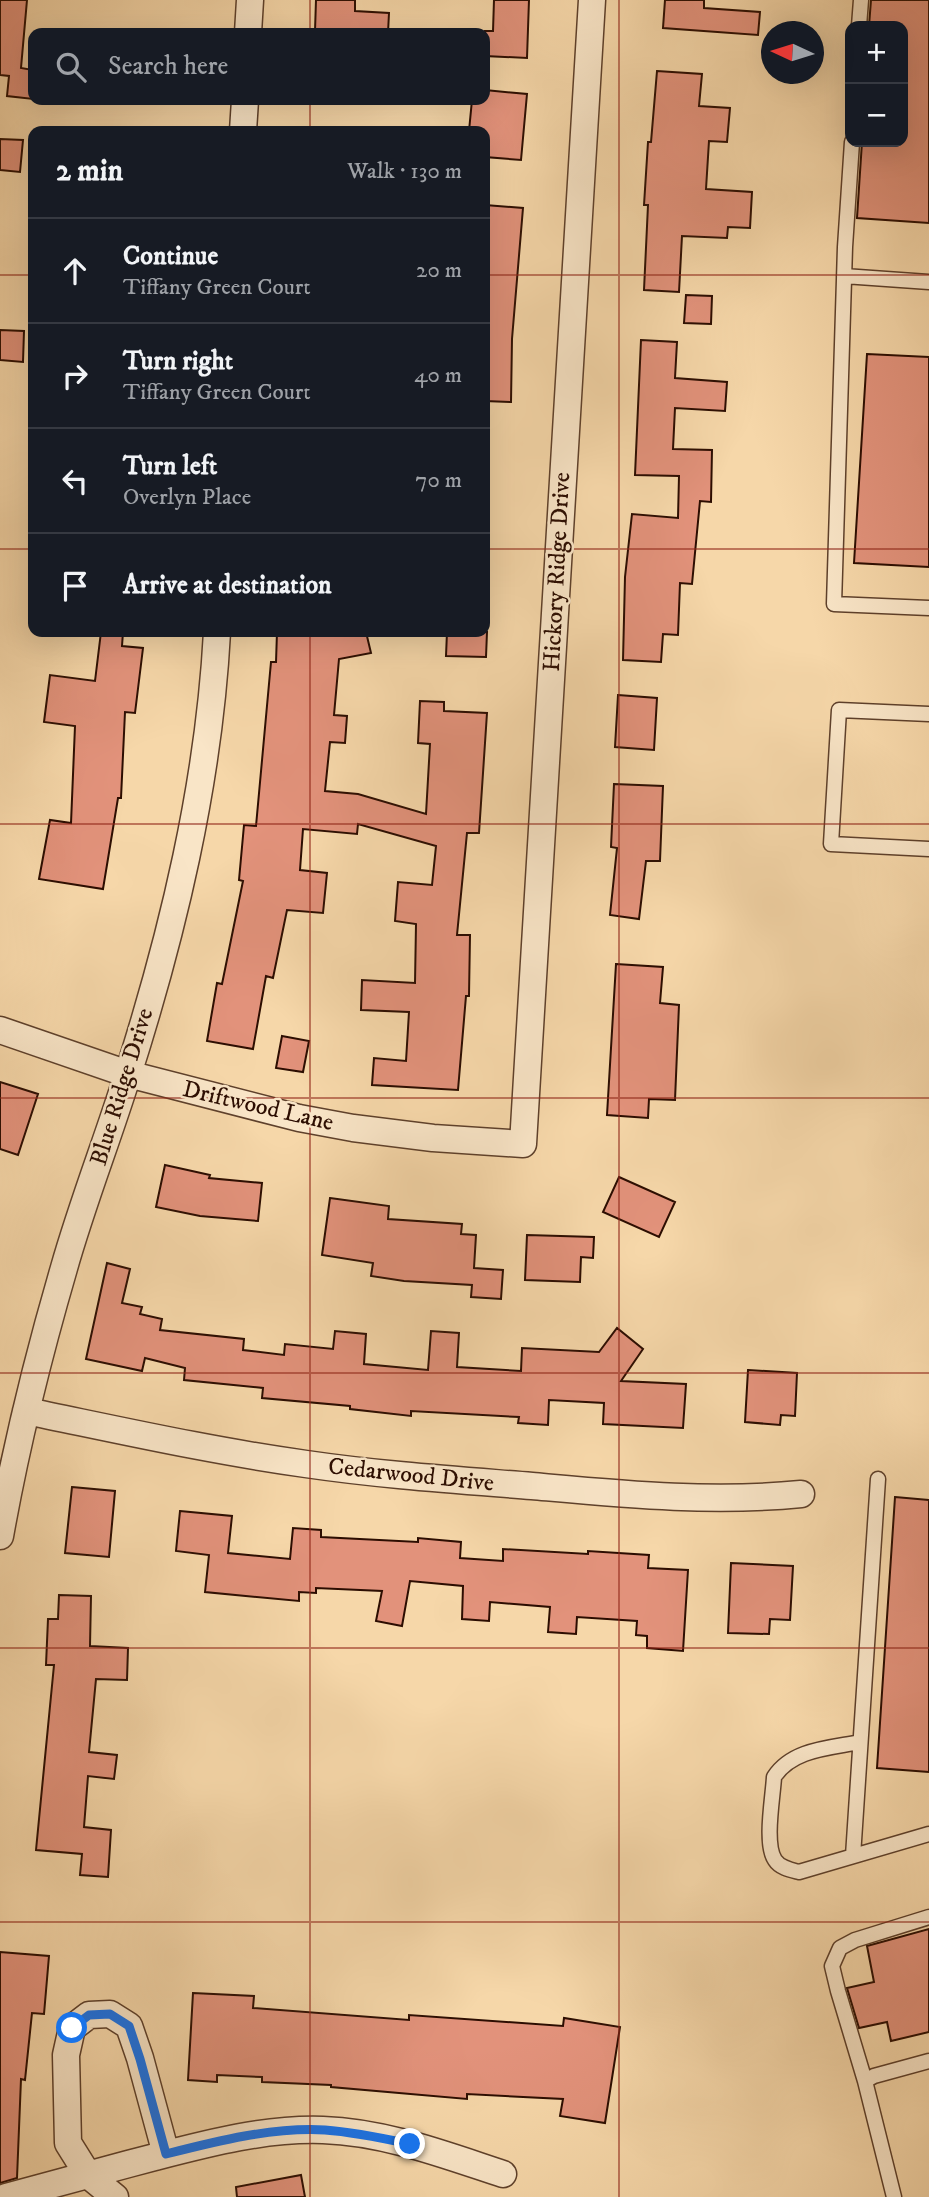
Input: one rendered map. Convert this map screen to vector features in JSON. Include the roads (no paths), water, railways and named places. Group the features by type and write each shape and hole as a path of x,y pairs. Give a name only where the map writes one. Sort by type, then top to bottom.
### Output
{"street":[{"path":"248,28 250,0"},
{"name":"Hickory Ridge Drive","path":"523,1144 592,0"},
{"path":"243,126 245,105"},
{"name":"Blue Ridge Drive","path":"0,1536 14,1454 64,1266 128,1074 174,907 200,787 214,690 216,637"},
{"name":"Driftwood Lane","path":"0,1030 128,1074 299,1118 433,1138 523,1144"},
{"name":"Cedarwood Drive","path":"26,1411 226,1451 400,1475 659,1497 752,1499 801,1494"},
{"path":"115,2197 85,2186 68,2143 66,2055 72,2028 89,2015 110,2014 129,2026 166,2154"},
{"path":"6,2197 85,2186 166,2154 216,2141 322,2130 410,2144 503,2174"}],"lane":[{"path":"859,21 861,0"},
{"path":"852,147 844,276 834,604 929,608"},
{"path":"844,276 929,282"},
{"path":"929,713 839,710 831,844 929,849"},
{"path":"853,1856 878,1479"},
{"path":"860,1742 798,1756 780,1768 774,1777 771,1824 770,1848 776,1862 799,1872 929,1834"},
{"path":"894,2197 832,1966 840,1948 855,1940 929,1917"},
{"path":"865,2081 929,2061"}]}
